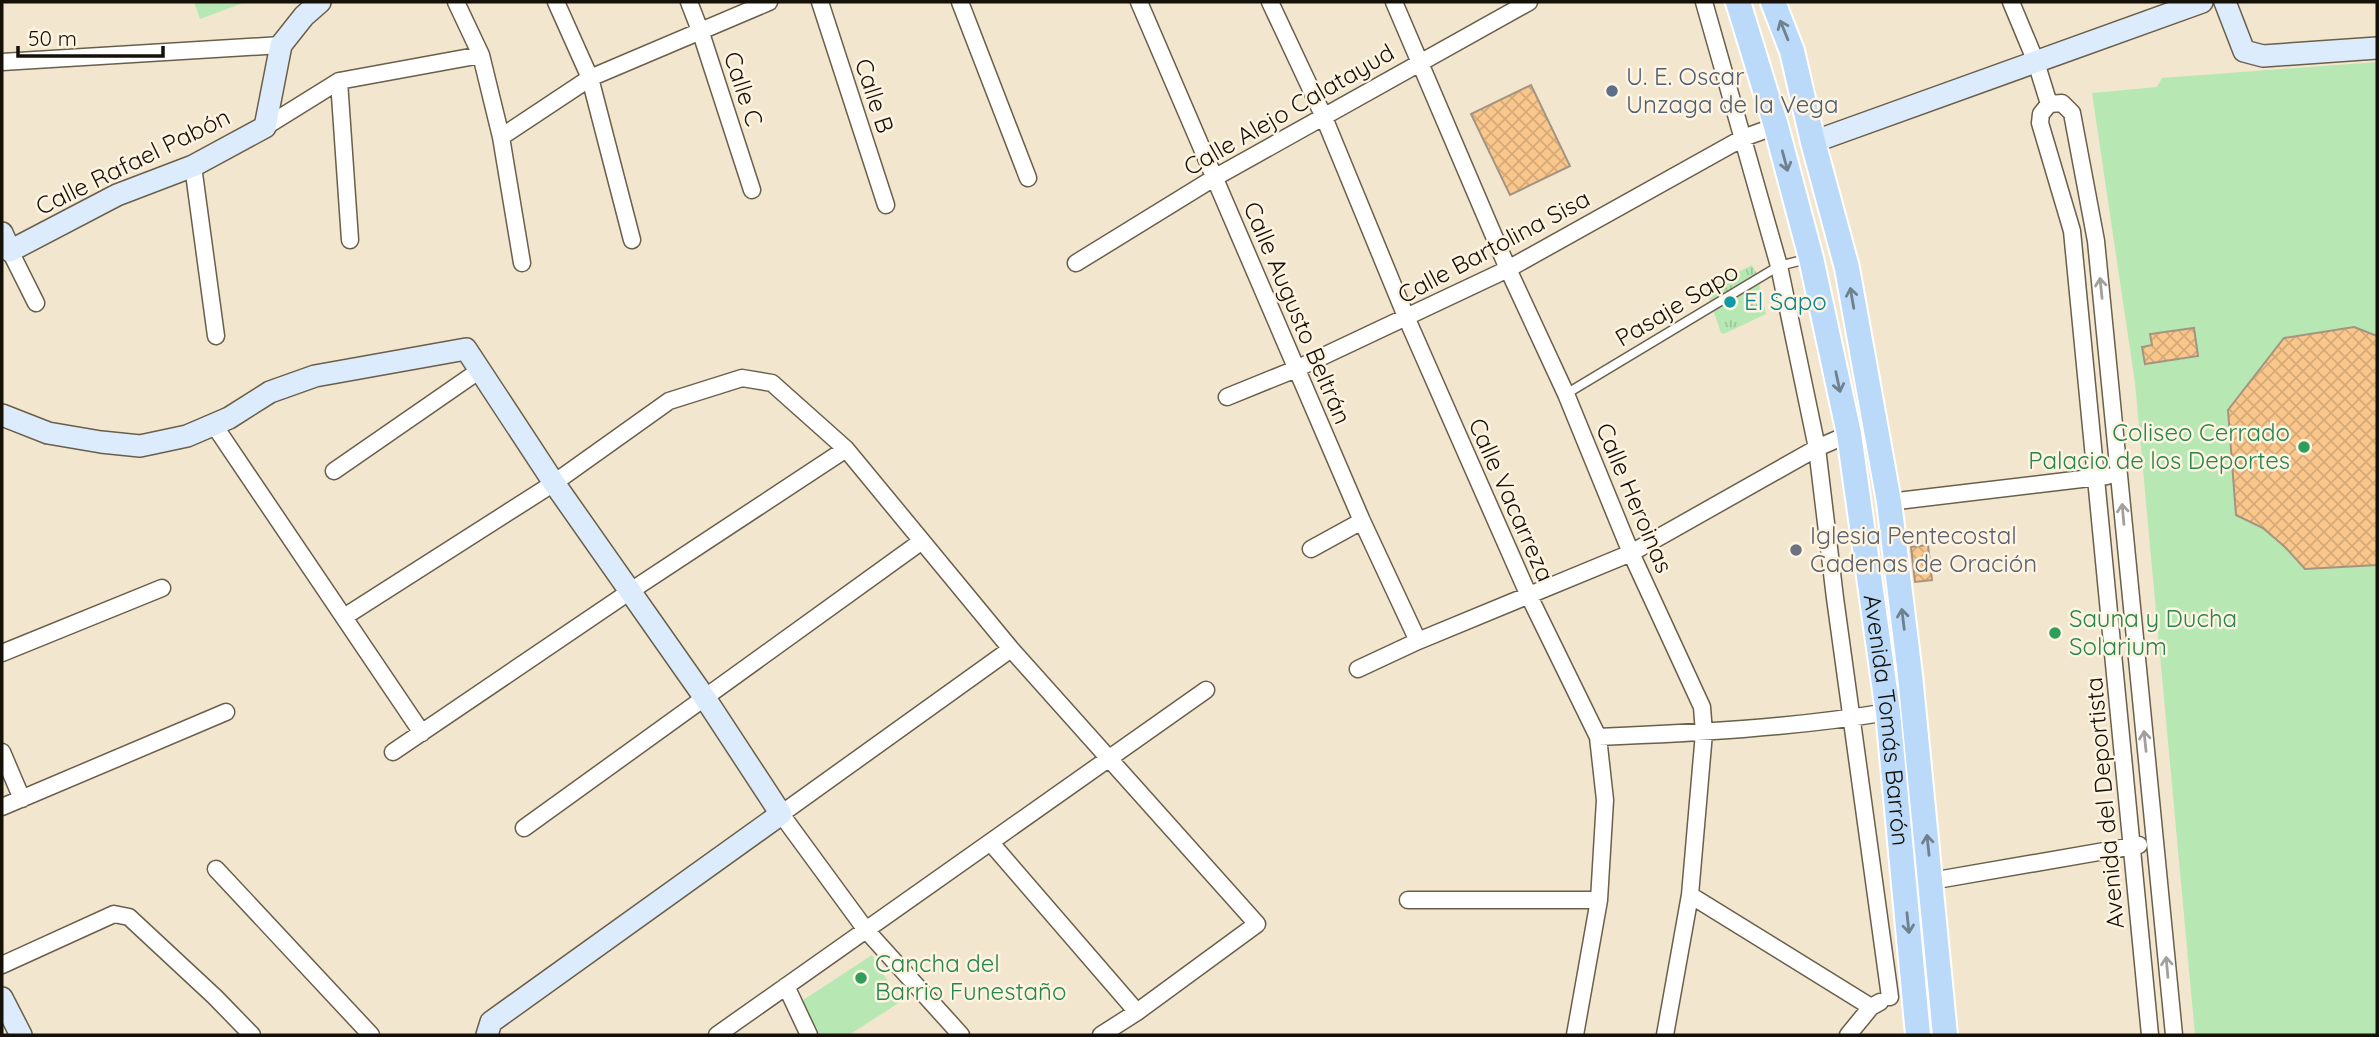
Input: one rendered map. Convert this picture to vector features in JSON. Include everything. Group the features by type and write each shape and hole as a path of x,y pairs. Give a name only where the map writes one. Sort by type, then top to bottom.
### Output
{"main road":[{"name":"Avenida Tomás Barrón","path":"1738,2 1776,126 1811,258 1849,434 1888,712 1919,1035"},
{"name":"Avenida Tomás Barrón","path":"1773,2 1792,51 1847,268 1889,502 1931,881 1945,1035"}],"street":[{"name":"Calle Rafael Pabón","path":"6,242 193,166 265,127 281,45 304,16 320,2"},
{"path":"456,2 481,55 501,137 522,263"},
{"path":"556,2 590,78 632,240"},
{"name":"Calle C","path":"689,2 751,190"},
{"path":"501,137 590,78 769,2"},
{"name":"Calle B","path":"820,2 886,205"},
{"path":"960,2 1028,178"},
{"name":"Calle Augusto Beltrán","path":"1139,2 1362,521 1418,641"},
{"name":"Calle Vacarreza","path":"1270,2 1323,116 1407,318 1529,596 1598,737 1605,800 1599,900 1576,1035"},
{"name":"Calle Heroinas","path":"1394,2 1508,269 1566,394 1631,553 1702,707 1704,733 1690,895 1665,1035"},
{"name":"Calle Alejo Calatayud","path":"1076,263 1214,178 1529,2"},
{"path":"1704,2 1779,266 1817,447 1890,997"},
{"path":"2011,2 2036,62 2049,104"},
{"path":"1813,142 2202,2"},
{"path":"2225,2 2244,51 2263,56 2377,48"},
{"path":"2,62 281,45"},
{"path":"265,127 339,81 481,55"},
{"path":"339,81 350,240"},
{"name":"Avenida del Deportista","path":"2150,1035 2072,231 2039,123 2041,114 2049,104 2062,103 2072,113 2096,241 2174,1035"},
{"name":"Calle Bartolina Sisa","path":"1227,397 1296,369 1508,269 1743,138 1776,126"},
{"path":"193,166 216,336"},
{"path":"6,242 36,303"},
{"path":"2,415 48,433 140,446 187,436 229,418 270,391 315,376 466,349 554,483 705,698 781,814 866,930 961,1035"},
{"path":"334,471 481,370"},
{"path":"344,617 554,483 669,401 742,378 772,383 845,449 1012,649 1257,924 1137,1012 1101,1035"},
{"path":"214,425 422,733"},
{"path":"1358,669 1418,641 1631,553 1817,447 1849,434"},
{"path":"393,752 845,449"},
{"path":"1889,502 2119,474"},
{"path":"1311,550 1362,521"},
{"path":"524,828 922,541"},
{"path":"2,653 162,588"},
{"path":"487,1035 491,1022 1012,649"},
{"path":"717,1035 1206,690"},
{"path":"2,807 226,712"},
{"path":"1598,737 1704,733 1851,719 1888,712"},
{"path":"2,752 22,799"},
{"path":"1904,883 1931,881 2131,847 2155,840"},
{"path":"991,844 1137,1012"},
{"path":"216,869 371,1035"},
{"path":"1690,895 1871,1007"},
{"path":"1408,900 1599,900"},
{"path":"2,965 114,914 129,917 252,1035"},
{"path":"786,986 809,1035"},
{"path":"1848,1035 1871,1007 1890,997 1915,996"},
{"path":"2,998 22,1035"}],"lane":[{"name":"Pasaje Sapo","path":"1566,394 1779,266 1811,258"}],"green space":[{"path":"194,2 242,2 243,3 200,19"},
{"path":"2377,62 2377,1035 2195,1035 2135,383 2092,93 2157,87 2162,78"},
{"path":"1752,265 1757,274 1766,314 1721,333 1706,289"},
{"name":"Cancha del Barrio Funestaño","path":"872,955 900,1002 849,1035 820,1035 800,1002"}],"building":[{"path":"1531,85 1570,166 1510,195 1471,114"},
{"name":"Coliseo Cerrado Palacio de los Deportes","path":"2354,327 2377,336 2377,565 2305,569 2263,528 2236,515 2228,410 2284,338"},
{"path":"2194,328 2198,356 2145,364 2142,347 2152,345 2150,334"},
{"path":"1928,545 1932,580 1915,582 1911,547"}],"place":[{"name":"U. E. Oscar Unzaga de la Vega","path":"1612,91"},
{"name":"El Sapo","path":"1730,302"},
{"name":"Coliseo Cerrado Palacio de los Deportes","path":"2304,447"},
{"name":"Iglesia Pentecostal Cadenas de Oración","path":"1796,550"},
{"name":"Sauna y Ducha Solarium","path":"2055,633"},
{"name":"Cancha del Barrio Funestaño","path":"861,978"}]}
